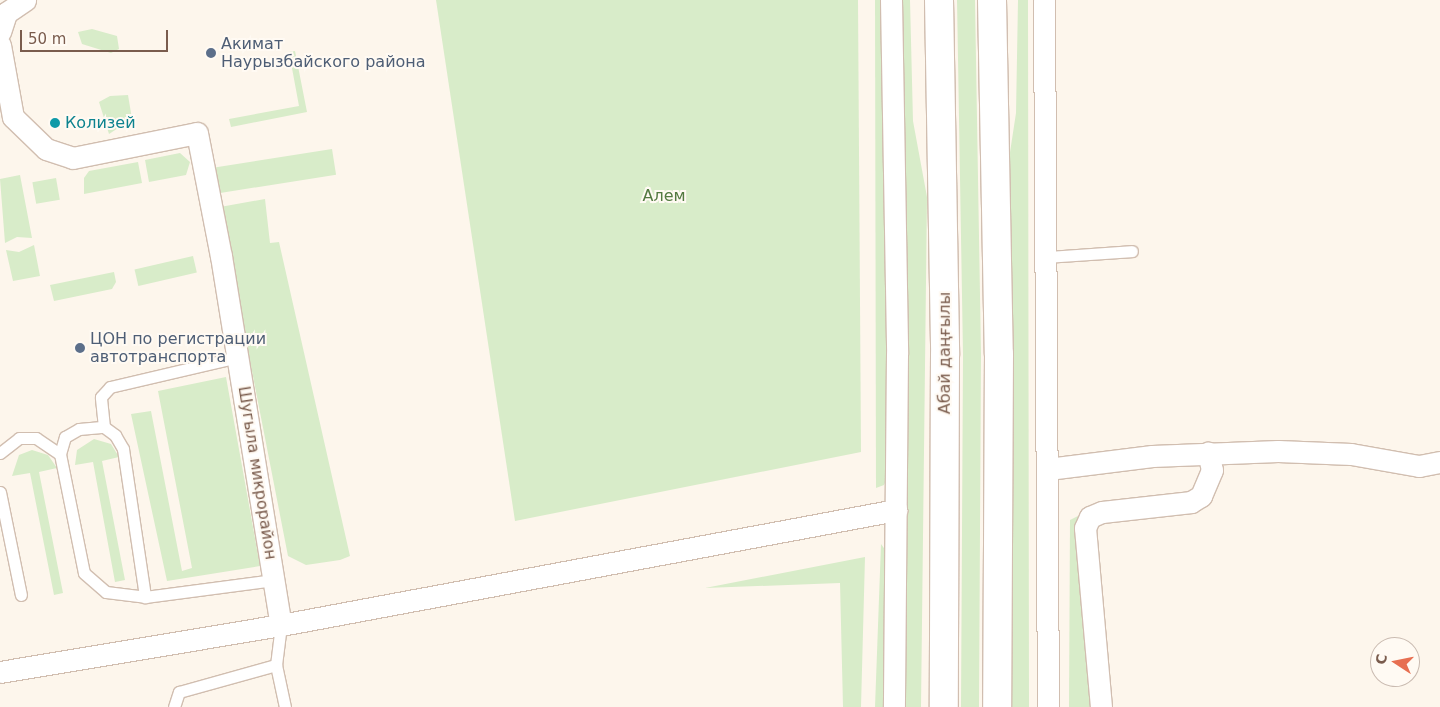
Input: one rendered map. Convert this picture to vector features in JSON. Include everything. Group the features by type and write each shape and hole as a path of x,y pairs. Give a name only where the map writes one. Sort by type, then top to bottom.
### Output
{"main road":[{"name":"Абай даңғылы","path":"939,0 945,355 944,707"},
{"path":"992,0 999,354 997,707"}],"street":[{"path":"0,32 6,13 26,0"},
{"path":"890,0 896,510 894,707"},
{"path":"1044,0 1047,257 1048,707"},
{"name":"Шугыла микрорайон","path":"1,54 6,119 46,150 73,158 197,133 238,357 281,625"},
{"path":"1048,469 1208,452 1333,452 1430,464"},
{"path":"1101,707 1084,528 1090,517 1102,512 1191,502 1208,486 1212,470 1208,452"},
{"path":"0,672 281,625 896,510"}],"lane":[{"path":"1047,257 1132,250"},
{"path":"104,427 101,397 110,386 238,357"},
{"path":"145,597 122,449 115,435 104,427 79,429 65,437 60,454 84,573 106,592 145,597 274,580"},
{"path":"0,453 19,438 36,438 60,454"},
{"path":"0,492 21,594"},
{"path":"281,625 276,665 285,707"},
{"path":"174,707 179,692 276,665"}],"green space":[{"name":"Алем","path":"436,0 858,0 861,452 515,521"},
{"path":"875,0 885,0 889,474 884,485 876,488"},
{"path":"899,0 910,0 913,121 927,197 921,707 900,707"},
{"path":"957,0 975,0 981,354 979,707 961,707 963,355"},
{"path":"1018,0 1028,0 1029,707 1011,707 1003,198 1016,113"},
{"path":"92,29 117,36 119,49 111,53 82,44 78,32"},
{"path":"295,51 307,112 231,127 229,119 299,106 289,52"},
{"path":"128,95 132,119 109,134 99,102 110,96"},
{"path":"332,149 336,175 216,194 212,168"},
{"path":"180,153 190,162 186,175 149,182 145,160"},
{"path":"138,162 142,183 84,194 84,178 89,171"},
{"path":"20,175 32,238 17,237 5,243 0,179"},
{"path":"56,178 60,200 36,204 32,182"},
{"path":"265,199 270,243 279,242 350,556 340,560 306,565 288,556 220,207"},
{"path":"34,245 40,276 13,281 6,250 19,252"},
{"path":"193,256 197,273 138,286 135,269"},
{"path":"114,272 116,282 112,289 54,301 50,285"},
{"path":"226,377 260,566 167,581 131,414 151,411 182,571 192,568 158,391"},
{"path":"94,439 111,444 119,457 102,461 125,580 115,582 93,462 75,465 77,450"},
{"path":"32,450 48,455 57,468 39,472 63,593 54,595 30,473 12,476 19,455"},
{"path":"1078,516 1094,707 1069,707 1070,520"},
{"path":"881,544 891,558 888,707 875,707"},
{"path":"865,557 861,707 843,707 840,583 705,588"}],"place":[{"name":"Акимат Наурызбайского района","path":"211,53"},
{"name":"Колизей","path":"55,123"},
{"name":"ЦОН по регистрации автотранспорта","path":"80,348"}]}
